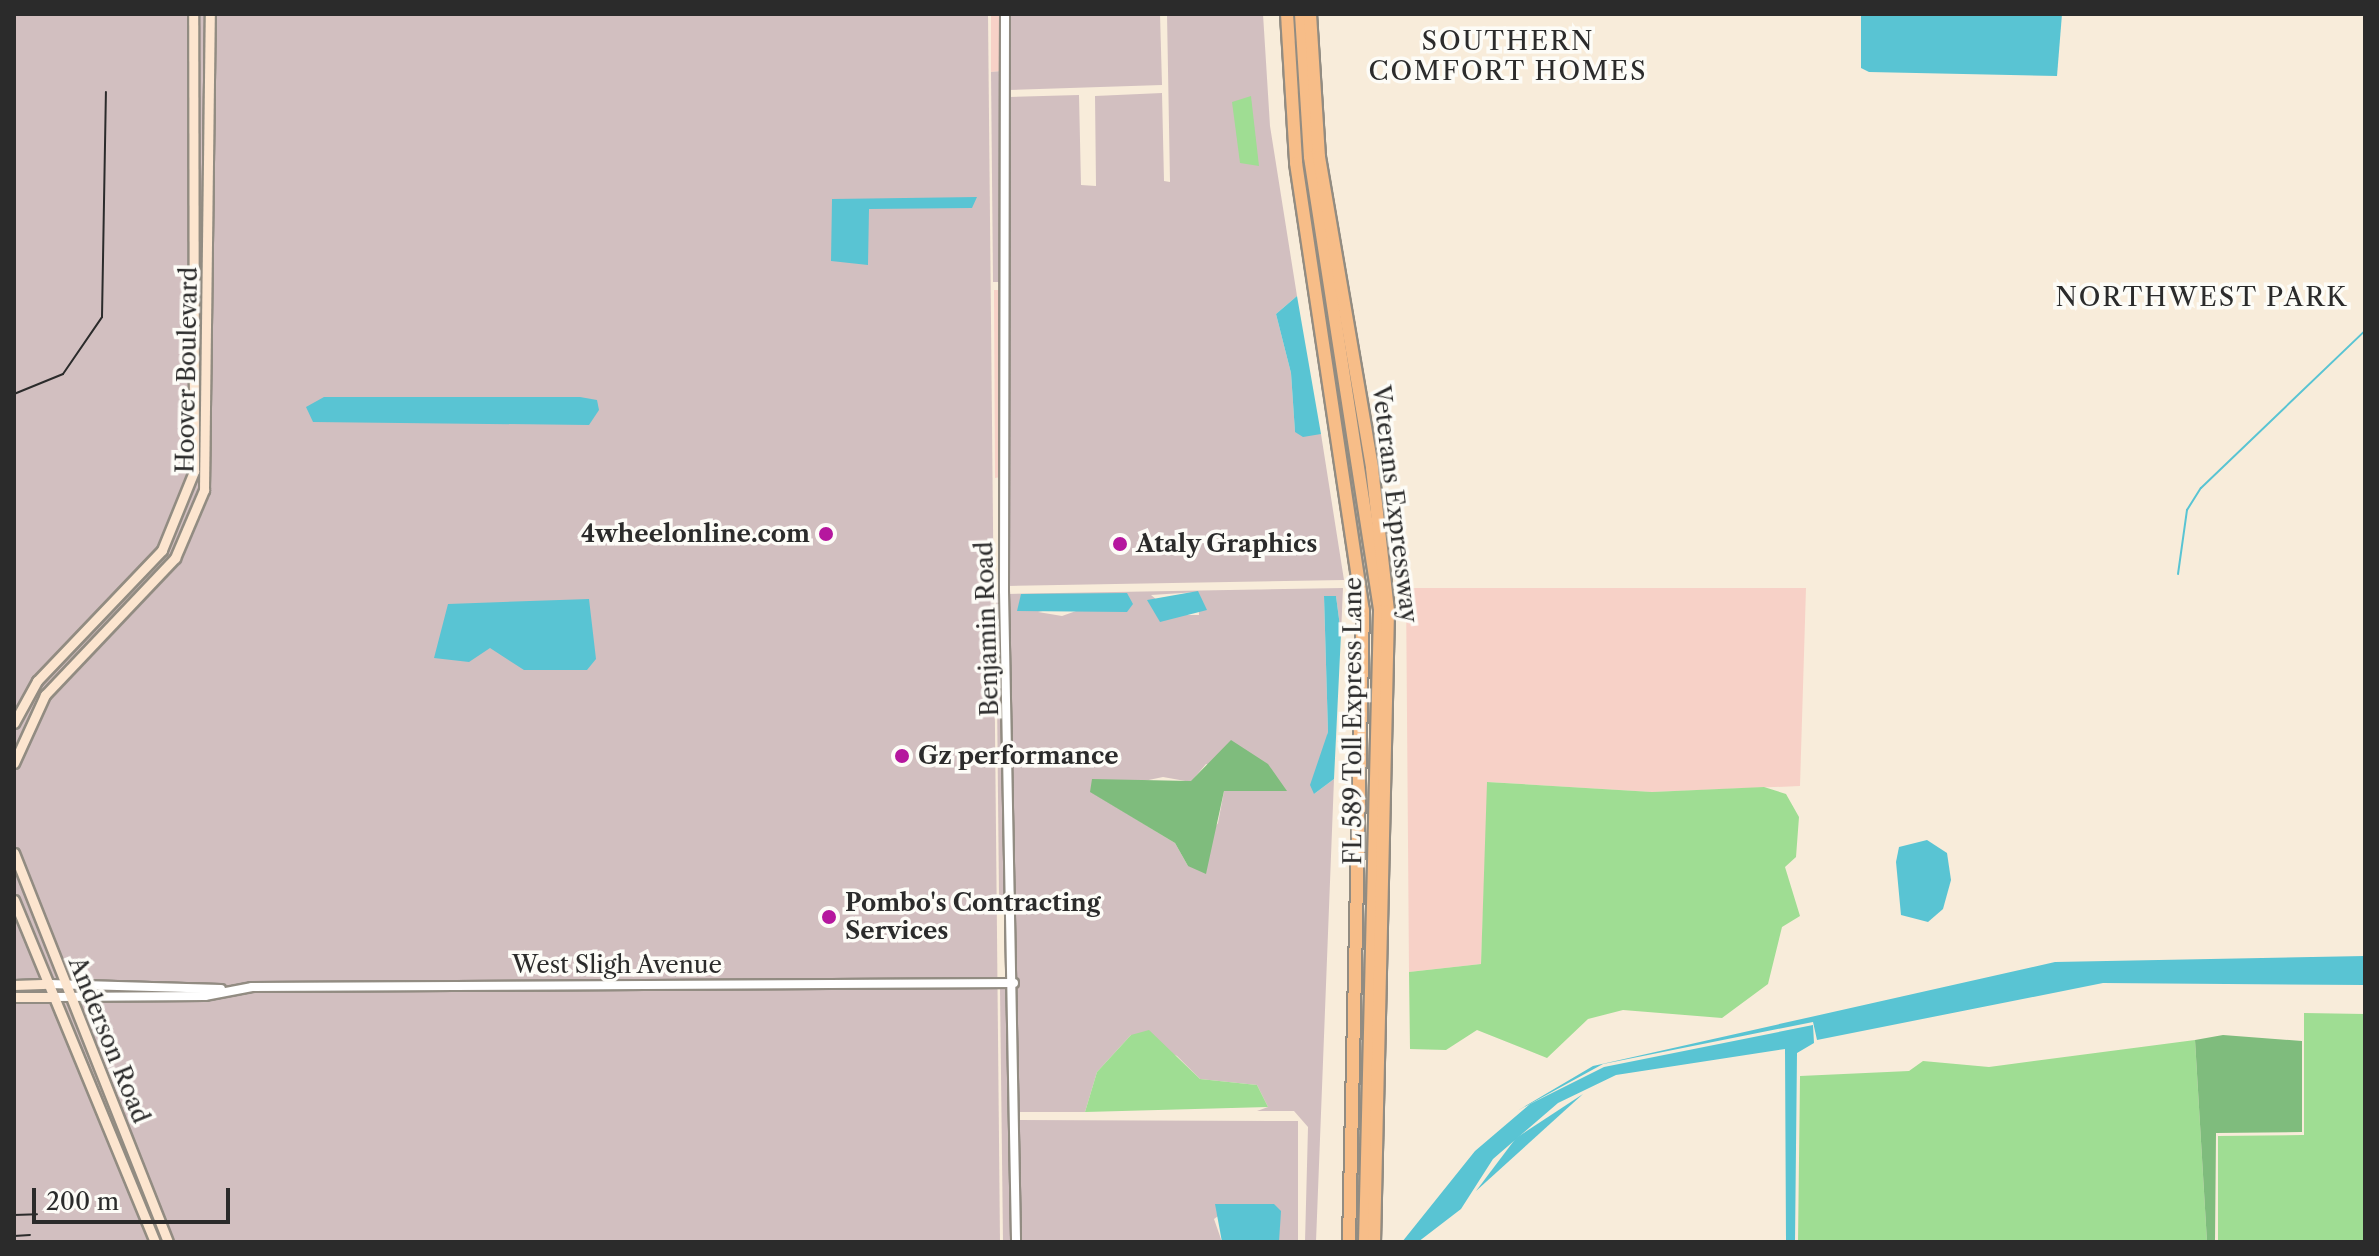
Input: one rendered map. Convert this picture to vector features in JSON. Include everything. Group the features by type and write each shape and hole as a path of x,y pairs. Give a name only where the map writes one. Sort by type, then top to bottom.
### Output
{"highway":[{"name":"Veterans Expressway","path":"1287,14 1294,150 1359,555 1363,610 1349,1242"},
{"name":"FL 589 Toll Express Lane","path":"1301,14 1308,144 1380,555"},
{"name":"Veterans Expressway","path":"1310,14 1319,157 1380,555 1384,611 1374,1242"},
{"name":"FL 589 Toll Express Lane","path":"1365,1242 1384,611"}],"main road":[{"name":"Hoover Boulevard","path":"14,723 37,681 162,550 194,471 193,14"},
{"name":"Hoover Boulevard","path":"14,761 45,695 175,558 204,490 210,14"},
{"name":"Anderson Road","path":"14,853 168,1242"},
{"name":"Anderson Road","path":"14,900 155,1242"},
{"name":"West Sligh Avenue","path":"14,985 49,984"},
{"name":"West Sligh Avenue","path":"14,997 54,997"}],"street":[{"name":"Benjamin Road","path":"1005,14 1004,591 1014,983 1016,1242"},
{"name":"West Sligh Avenue","path":"49,984 221,989 1014,983"},
{"name":"West Sligh Avenue","path":"54,997 205,996 221,989"}],"shaded area":[{"path":"14,14 988,14 1000,1242 14,1242"},
{"path":"991,14 1001,14 1002,71 991,72"},
{"path":"1008,14 1160,14 1162,85 1009,90"},
{"path":"1167,14 1263,14 1270,126 1297,296 1276,314 1291,373 1295,432 1321,434 1344,580 1007,586 1009,97 1079,95 1081,185 1096,186 1095,96 1162,93 1164,181 1170,182"},
{"path":"1002,71 1001,282 993,282 991,72"},
{"path":"994,290 1001,290 1001,477 995,478"},
{"path":"1343,588 1341,634 1336,596 1324,597 1328,732 1314,794 1334,779 1316,1242 1305,1242 1308,1127 1294,1111 1257,1111 1268,1107 1257,1085 1200,1079 1177,1056 1131,1035 1097,1072 1085,1112 1019,1112 1007,594","holes":["1198,592 1199,615 1175,615 1151,595","1127,593 1062,616 1038,612","1206,764 1286,790 1224,791 1218,823 1188,866 1175,843 1091,792 1163,777 1191,782"]},
{"path":"1406,588 1806,588 1800,786 1652,792 1488,782 1481,964 1409,972"},
{"path":"996,594 1000,594 1010,911 999,896"},
{"path":"1000,987 1011,987 1012,1242 1003,1242"},
{"path":"1019,1120 1298,1121 1298,1242 1279,1242 1274,1205 1235,1204 1214,1219 1222,1242 1019,1242"}],"green space":[{"path":"1251,96 1259,166 1240,163 1232,102"},
{"path":"1231,740 1268,764 1287,791 1224,791 1206,874 1188,866 1175,843 1090,792 1092,779 1191,781"},
{"path":"1487,782 1652,792 1764,787 1786,794 1799,817 1796,857 1785,867 1800,916 1782,927 1768,984 1722,1018 1623,1010 1588,1019 1547,1058 1477,1030 1446,1050 1410,1049 1409,972 1481,964"},
{"path":"2304,1013 2365,1014 2365,1242 2218,1242 2218,1136 2304,1135"},
{"path":"1149,1030 1200,1079 1257,1085 1268,1107 1085,1112 1097,1072 1131,1035"},
{"path":"2223,1035 2302,1041 2302,1132 2216,1133 2215,1242 2207,1242 2195,1040"},
{"path":"2195,1040 2207,1242 1798,1242 1800,1076 1909,1071 1923,1061 1989,1067"}],"water":[{"path":"1861,14 2062,14 2057,76 1869,72 1861,68"},
{"path":"977,197 972,208 869,209 868,265 831,261 832,199"},
{"path":"1297,296 1321,434 1303,437 1295,432 1291,373 1276,314"},
{"path":"324,397 580,397 597,400 599,410 589,425 313,422 306,407"},
{"path":"1198,591 1207,610 1160,622 1147,600"},
{"path":"1127,593 1133,604 1127,612 1017,611 1021,594"},
{"path":"1324,596 1336,596 1341,634 1334,779 1314,794 1310,785 1328,732"},
{"path":"589,599 596,659 587,670 524,670 490,648 469,662 434,658 448,604"},
{"path":"1927,840 1947,853 1951,880 1943,909 1928,922 1901,915 1896,862 1899,847"},
{"path":"2365,956 2365,985 2103,983 1817,1040 1813,1022 1603,1064 1517,1111 1593,1066 2055,962"},
{"path":"1813,1025 1814,1043 1797,1053 1795,1242 1786,1242 1785,1049 1616,1075 1558,1103 1493,1159 1461,1209 1418,1242 1402,1242 1475,1151 1530,1104 1604,1067"},
{"path":"1583,1094 1476,1191 1516,1138"},
{"path":"1215,1204 1274,1204 1281,1211 1279,1242 1222,1242"}],"waterway":[{"path":"2178,574 2187,510 2201,488 2365,331"}],"railway":[{"path":"14,394 63,374 102,317 106,92"},
{"path":"14,1215 37,1214"},
{"path":"14,1236 30,1235"}],"place":[{"name":"4wheelonline.com","path":"826,534"},
{"name":"Ataly Graphics","path":"1120,544"},
{"name":"Gz performance","path":"902,756"},
{"name":"Pombo's Contracting Services","path":"829,917"}],"district":[{"name":"SOUTHERN COMFORT HOMES","path":"1508,57"},
{"name":"NORTHWEST PARK","path":"2202,298"}]}
